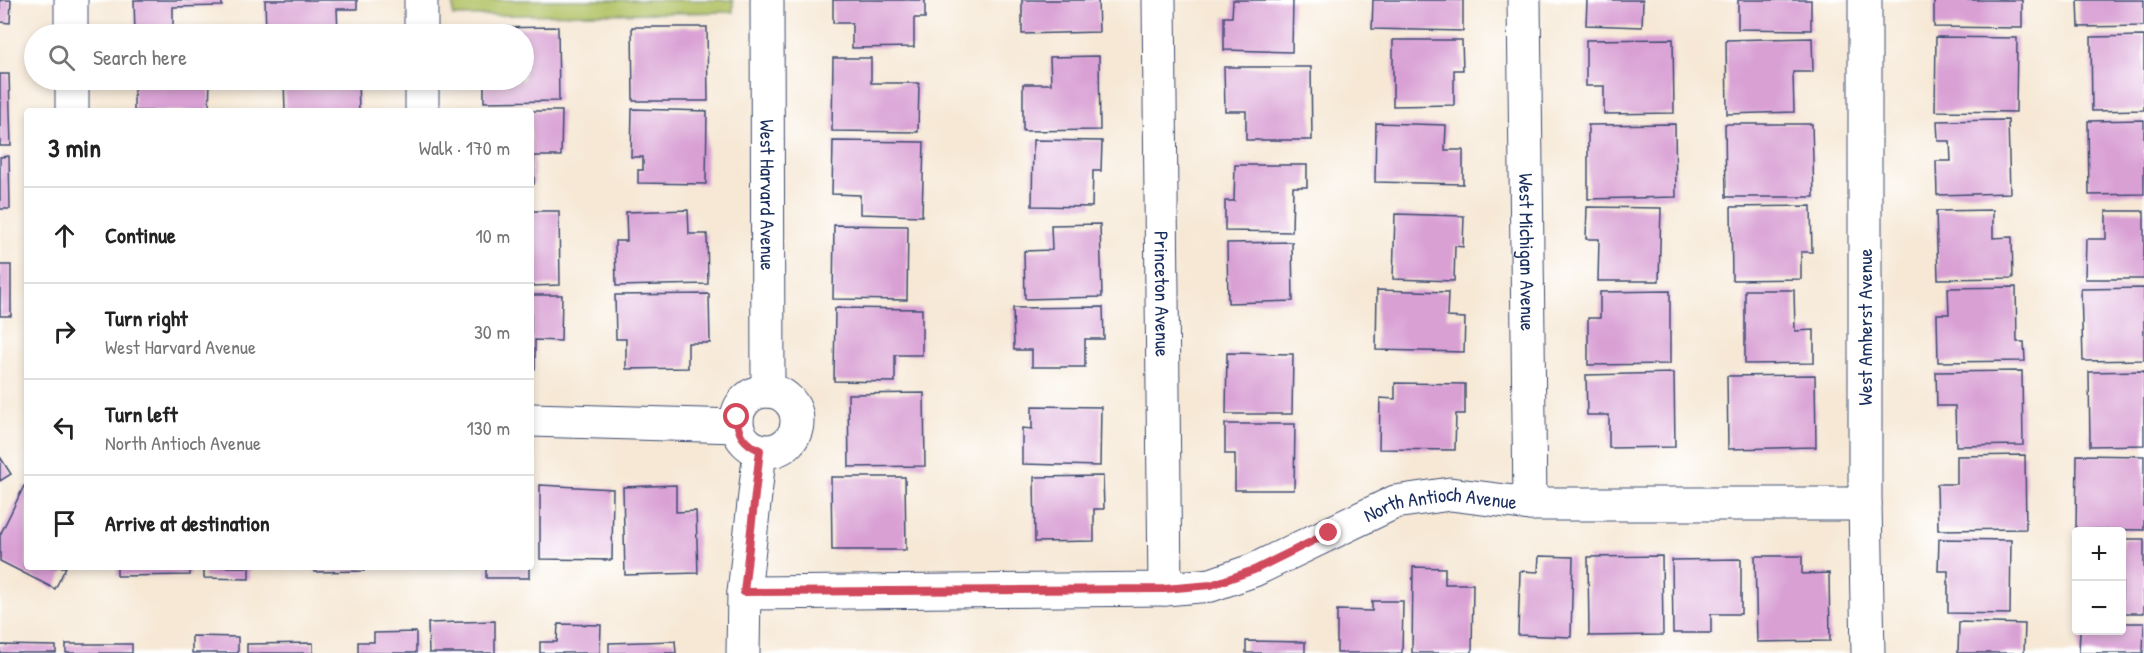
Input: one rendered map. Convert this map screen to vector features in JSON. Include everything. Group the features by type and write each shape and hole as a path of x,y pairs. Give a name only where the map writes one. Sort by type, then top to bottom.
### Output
{"street":[{"path":"71,0 71,24"},
{"path":"421,0 421,24"},
{"name":"West Harvard Avenue","path":"767,0 768,391"},
{"name":"Princeton Avenue","path":"1159,0 1164,589"},
{"name":"West Michigan Avenue","path":"1524,0 1530,504"},
{"name":"West Amherst Avenue","path":"1865,0 1865,504 1868,653"},
{"path":"72,90 72,108"},
{"path":"422,90 422,108"},
{"path":"768,391 786,398 792,406 796,425 787,443 770,451 760,450 745,441 737,426 739,408 744,401 759,392 768,391"},
{"path":"534,420 737,426"},
{"path":"743,653 744,592 760,450"},
{"name":"North Antioch Avenue","path":"744,592 1164,589 1211,585 1254,570 1395,502 1450,494 1530,504 1865,504"}],"green space":[{"path":"453,0 733,0 733,12 453,16"}],"building":[{"path":"0,0 11,0 10,23 0,22"},
{"path":"134,0 222,0 222,6 173,7 173,24 135,24"},
{"path":"265,0 357,0 357,9 337,9 338,24 266,24"},
{"path":"833,0 925,0 925,18 914,18 914,47 852,48 852,23 833,23"},
{"path":"1022,0 1098,0 1099,32 1022,34"},
{"path":"1233,0 1293,0 1292,52 1224,50 1224,17 1232,17"},
{"path":"1373,0 1463,0 1463,31 1372,29"},
{"path":"1587,0 1643,0 1642,27 1586,25"},
{"path":"1738,0 1811,0 1811,30 1738,29"},
{"path":"1934,0 2022,0 2022,28 1934,27"},
{"path":"2078,0 2144,0 2144,26 2079,27"},
{"path":"534,27 558,27 559,101 484,102 484,90 534,90"},
{"path":"632,27 707,27 708,101 633,101"},
{"path":"2144,36 2144,110 2092,111 2091,37"},
{"path":"1936,37 2017,38 2016,112 1935,111"},
{"path":"1812,38 1813,72 1793,72 1794,112 1727,114 1726,40"},
{"path":"1673,39 1674,113 1604,114 1604,86 1586,86 1586,40"},
{"path":"1393,40 1462,40 1463,70 1454,70 1454,105 1393,106"},
{"path":"1099,56 1100,130 1023,131 1023,84 1051,84 1050,57"},
{"path":"833,58 871,58 871,83 919,83 918,132 832,131"},
{"path":"1224,67 1311,67 1312,140 1246,140 1246,111 1225,111"},
{"path":"0,74 9,74 11,146 0,146"},
{"path":"134,90 210,90 209,108 134,108"},
{"path":"284,90 358,90 359,108 285,108"},
{"path":"632,109 707,111 706,184 638,183 638,170 643,170 643,157 631,157"},
{"path":"534,111 562,111 561,156 534,156"},
{"path":"2008,120 2010,193 1937,195 1936,161 1951,161 1950,141 1938,141 1937,121"},
{"path":"2144,120 2144,194 2089,195 2088,121"},
{"path":"1376,123 1446,125 1445,150 1463,150 1463,184 1375,182"},
{"path":"1675,124 1676,197 1588,199 1588,125"},
{"path":"1725,124 1812,124 1814,197 1726,197"},
{"path":"1033,140 1102,141 1101,171 1093,171 1092,207 1032,206"},
{"path":"833,141 924,142 922,216 860,214 860,195 832,194"},
{"path":"9,156 10,209 0,209 0,157"},
{"path":"1235,165 1307,165 1307,187 1293,187 1292,232 1225,231 1225,201 1234,201"},
{"path":"1811,206 1812,252 1801,252 1801,279 1732,280 1731,207"},
{"path":"1587,207 1661,208 1659,281 1598,281 1599,239 1586,239"},
{"path":"688,210 689,234 707,234 708,284 616,286 615,241 627,241 626,212"},
{"path":"1993,210 1993,238 2012,237 2013,278 1938,279 1936,211"},
{"path":"534,211 559,211 560,285 534,286"},
{"path":"2106,211 2144,211 2144,279 2085,279 2086,239 2106,239"},
{"path":"1395,214 1464,216 1463,247 1455,246 1454,281 1393,279"},
{"path":"1100,224 1102,297 1025,299 1024,251 1052,250 1051,225"},
{"path":"834,225 908,226 907,300 833,299"},
{"path":"1292,242 1293,301 1228,303 1227,243"},
{"path":"0,265 11,265 11,316 0,316"},
{"path":"2016,287 2017,342 2024,342 2025,361 1938,362 1937,314 1949,314 1948,288"},
{"path":"2144,288 2144,360 2083,361 2081,289"},
{"path":"1377,290 1448,292 1447,317 1465,318 1464,352 1376,350"},
{"path":"1745,290 1794,290 1795,331 1814,330 1814,363 1745,364"},
{"path":"1670,291 1670,364 1588,365 1588,318 1600,318 1600,292"},
{"path":"709,294 710,343 688,343 688,368 626,369 626,339 616,339 615,295"},
{"path":"534,295 562,295 561,341 535,340 535,369"},
{"path":"1103,307 1104,339 1085,339 1085,367 1032,367 1032,350 1014,350 1013,308"},
{"path":"835,308 922,309 922,355 895,355 895,382 834,381"},
{"path":"1227,353 1293,354 1292,414 1226,414"},
{"path":"2022,371 2023,445 1956,446 1955,406 1937,406 1936,372"},
{"path":"2144,371 2144,445 2090,446 2089,372"},
{"path":"1674,373 1675,447 1609,448 1609,415 1587,415 1586,375"},
{"path":"1815,375 1816,447 1728,449 1727,376"},
{"path":"1395,383 1465,384 1465,414 1456,414 1455,450 1379,449 1380,398 1395,399"},
{"path":"924,393 925,466 849,467 848,394"},
{"path":"1032,406 1101,407 1100,466 1022,464 1022,428 1032,429"},
{"path":"1225,424 1295,424 1294,490 1235,490 1235,454 1225,454"},
{"path":"2025,455 2026,529 1938,530 1937,484 1957,484 1957,456"},
{"path":"2077,455 2144,456 2144,530 2126,530 2126,527 2076,527"},
{"path":"0,457 11,474 0,481"},
{"path":"1103,476 1104,509 1094,509 1094,541 1035,542 1034,477"},
{"path":"831,477 905,477 906,550 832,550"},
{"path":"540,485 613,489 612,560 540,559"},
{"path":"676,485 676,512 696,511 698,573 625,575 623,487"},
{"path":"24,486 24,570 64,570 55,589 0,561 0,535"},
{"path":"1939,539 2011,540 2010,614 1948,613 1948,571 1938,571"},
{"path":"2126,539 2144,539 2144,613 2126,613"},
{"path":"1539,556 1573,557 1571,637 1518,635 1520,571 1538,572"},
{"path":"1662,556 1663,635 1589,636 1588,557"},
{"path":"1755,556 1802,556 1802,574 1829,573 1830,641 1757,642"},
{"path":"1741,559 1741,614 1711,614 1711,633 1673,633 1672,560"},
{"path":"1413,567 1445,568 1445,584 1473,584 1472,653 1412,653"},
{"path":"117,570 190,570 190,575 117,576"},
{"path":"204,570 249,570 249,579 204,578"},
{"path":"315,570 364,571 315,572"},
{"path":"486,570 529,570 529,578 486,578"},
{"path":"1372,601 1403,601 1402,653 1337,653 1337,610 1372,611"},
{"path":"495,621 495,653 429,653 428,623"},
{"path":"1959,622 2025,624 2024,653 1958,653"},
{"path":"2126,623 2144,623 2143,653 2079,653 2080,635 2126,635"},
{"path":"558,624 601,625 600,653 540,653 540,642 557,642"},
{"path":"416,632 416,653 358,653 358,642 374,642 374,633"},
{"path":"192,636 238,637 238,653 192,653"},
{"path":"675,641 676,653 609,653 609,643"},
{"path":"1246,641 1305,642 1305,653 1246,653"},
{"path":"313,643 313,653 247,653 247,644"},
{"path":"66,644 132,644 132,653 66,653"},
{"path":"0,645 56,646 56,653 0,653"}],"route":[{"path":"737,417 740,434 751,447 760,450 744,592 1164,589 1211,585 1254,570 1329,533"}]}
